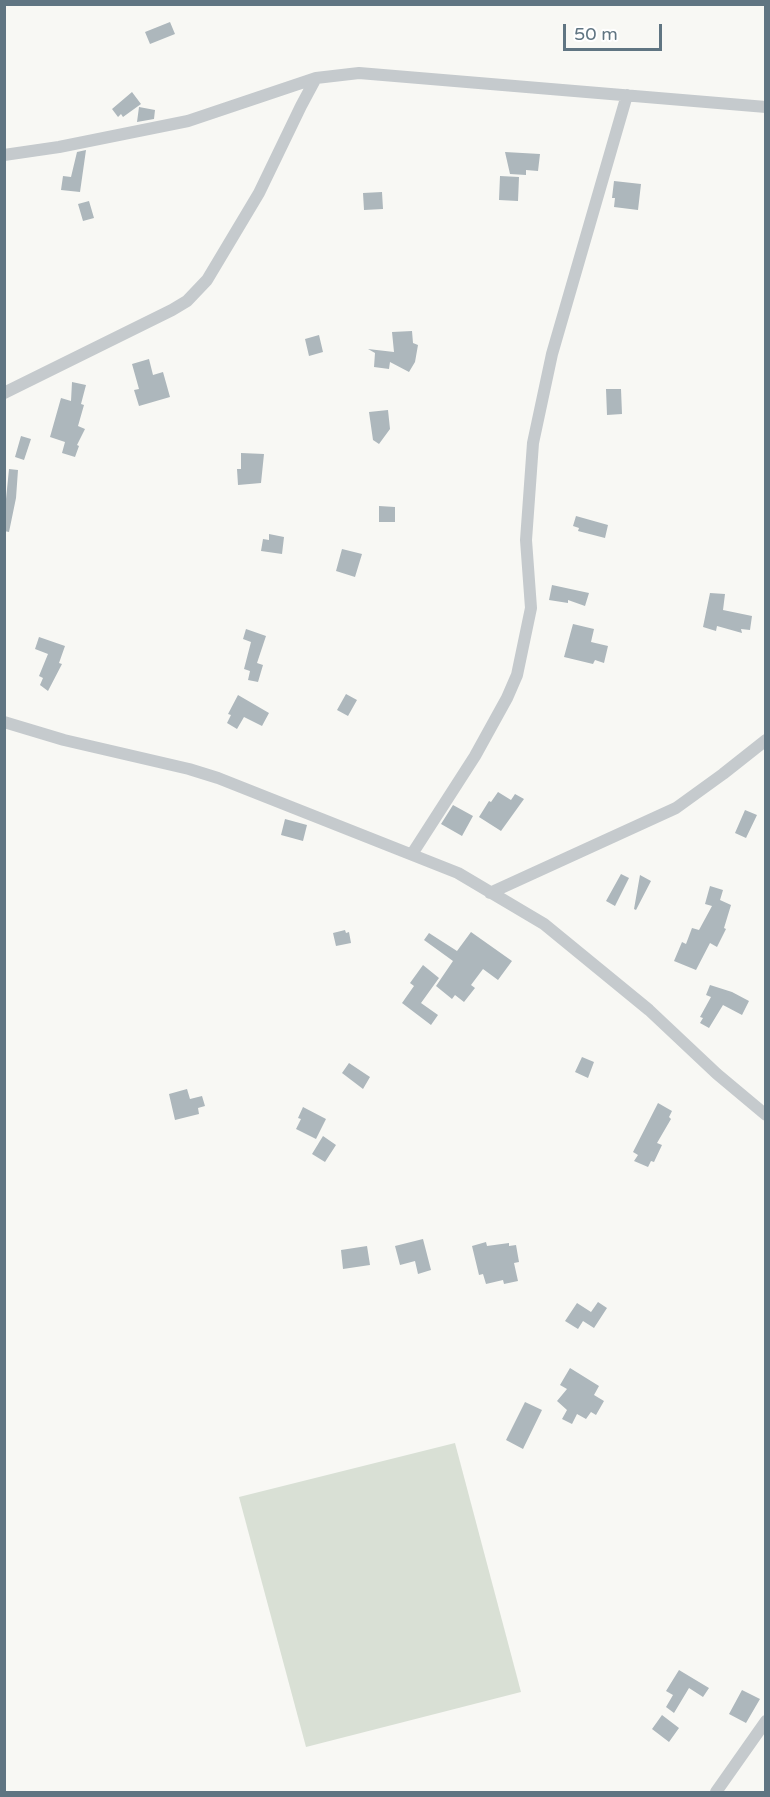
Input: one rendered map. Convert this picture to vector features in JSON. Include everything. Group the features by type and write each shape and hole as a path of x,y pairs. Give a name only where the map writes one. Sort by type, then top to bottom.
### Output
{"street":[{"path":"4,155 59,147 188,121 316,78 359,73 765,107"},
{"path":"4,393 187,300 207,280 259,193 316,78"},
{"path":"412,854 475,756 517,675 531,608 526,540 534,443 552,354 627,95"},
{"path":"4,722 64,740 218,777 458,873 544,924 649,1010 717,1074 765,1115"},
{"path":"490,892 676,808 765,740"},
{"path":"716,1792 765,1721"}],"shaded area":[{"path":"455,1443 521,1692 306,1747 239,1497"}],"building":[{"path":"170,22 175,34 150,44 145,32"},
{"path":"132,92 141,104 123,117 121,114 118,117 112,109"},
{"path":"139,107 155,110 154,119 137,122"},
{"path":"86,150 80,192 61,190 63,176 71,177 77,152"},
{"path":"505,152 540,154 538,171 526,170 526,175 510,174"},
{"path":"500,176 519,177 518,201 499,200"},
{"path":"614,181 641,184 638,210 614,207 615,198 612,198"},
{"path":"382,192 383,209 364,210 363,193"},
{"path":"89,201 94,218 83,221 78,204"},
{"path":"412,331 413,343 418,345 415,362 409,372 390,362 389,369 374,367 375,353 368,349 394,352 392,332"},
{"path":"319,335 323,352 309,356 305,339"},
{"path":"149,359 153,375 163,372 170,397 139,406 134,390 139,389 132,364"},
{"path":"72,382 86,385 81,404 84,405 78,426 85,429 77,445 79,446 75,457 62,453 65,442 50,437 61,398 71,401"},
{"path":"606,389 621,389 622,414 607,415"},
{"path":"388,410 390,429 379,444 373,440 369,412"},
{"path":"21,436 31,439 24,460 15,457"},
{"path":"241,453 264,454 261,483 238,485 237,469 241,469"},
{"path":"9,469 18,470 16,498 9,532 4,531 4,499 6,499"},
{"path":"379,506 395,507 395,522 379,522"},
{"path":"576,516 608,525 605,538 578,531 579,528 573,526"},
{"path":"269,534 284,537 282,554 261,551 263,539 269,540"},
{"path":"342,549 362,554 355,577 336,571"},
{"path":"552,585 589,593 585,606 568,600 568,603 549,600"},
{"path":"710,593 725,594 723,610 752,616 750,630 741,629 742,633 717,626 716,631 703,627"},
{"path":"573,624 594,629 591,642 608,646 604,663 595,660 593,664 564,657"},
{"path":"246,629 266,636 257,663 263,665 258,682 248,680 250,671 244,669 251,642 243,639"},
{"path":"39,637 65,646 59,663 62,664 48,691 40,685 43,678 39,676 48,654 35,649"},
{"path":"346,694 357,700 348,716 337,710"},
{"path":"238,695 269,713 262,726 244,717 237,729 227,723 231,715 228,714"},
{"path":"498,792 511,800 515,794 524,799 501,831 479,817"},
{"path":"453,805 473,816 462,836 441,824"},
{"path":"745,810 757,815 746,838 735,833"},
{"path":"285,819 307,825 303,841 281,835"},
{"path":"621,874 629,878 615,906 606,901"},
{"path":"640,875 651,881 636,910 634,909"},
{"path":"710,886 723,890 720,900 731,905 724,928 726,929 717,947 710,943 696,970 674,961 682,942 686,944 692,928 699,930 712,906 705,904"},
{"path":"345,930 346,933 349,932 351,943 336,946 333,933"},
{"path":"471,932 512,961 498,980 483,969 471,985 475,988 464,1002 455,995 452,999 436,986 453,961 424,940 429,933 457,951"},
{"path":"423,965 439,978 421,1003 438,1015 431,1025 402,1003 414,986 410,983"},
{"path":"710,985 732,992 749,1001 742,1015 723,1005 709,1028 700,1023 703,1018 700,1017 711,997 706,995"},
{"path":"582,1057 594,1062 588,1078 575,1072"},
{"path":"349,1063 370,1077 363,1089 342,1073"},
{"path":"187,1089 190,1099 202,1096 205,1106 198,1108 199,1114 175,1120 169,1094"},
{"path":"658,1103 672,1111 669,1117 671,1119 657,1143 662,1145 654,1162 651,1161 648,1167 634,1161 638,1155 633,1152"},
{"path":"303,1107 326,1119 316,1139 296,1129"},
{"path":"323,1136 336,1145 325,1162 312,1154"},
{"path":"423,1239 431,1270 418,1274 415,1261 400,1265 395,1246"},
{"path":"486,1242 487,1246 509,1243 509,1246 516,1245 519,1262 514,1263 518,1281 504,1284 503,1280 486,1284 483,1274 479,1275 472,1246"},
{"path":"367,1246 370,1265 343,1269 341,1250"},
{"path":"598,1302 607,1308 594,1328 583,1321 578,1329 565,1321 577,1303 591,1312"},
{"path":"570,1368 599,1386 594,1395 604,1401 596,1415 591,1412 586,1419 577,1414 572,1424 562,1419 567,1410 557,1401 567,1389 560,1385"},
{"path":"525,1402 542,1410 523,1449 506,1440"},
{"path":"679,1670 709,1688 703,1697 689,1688 674,1713 666,1707 673,1695 666,1691"},
{"path":"742,1690 760,1699 746,1723 729,1714"},
{"path":"662,1715 679,1728 669,1742 652,1729"}]}
